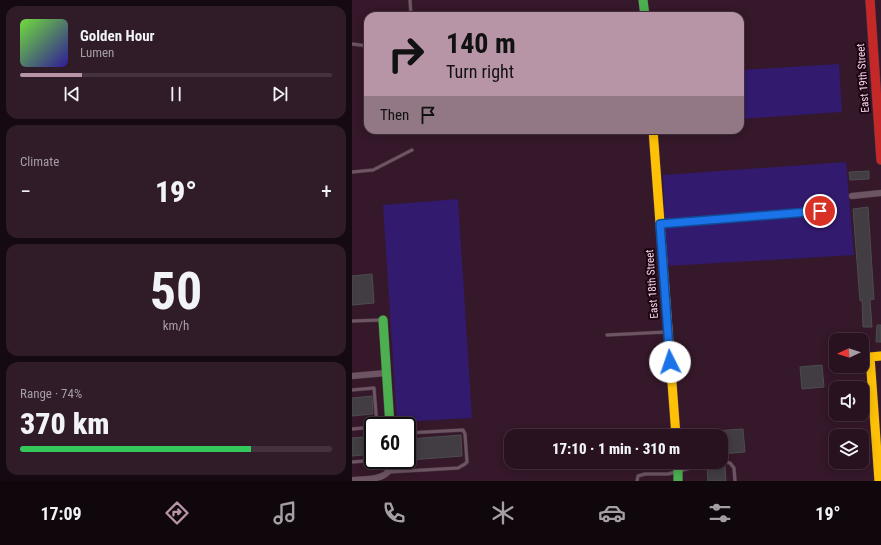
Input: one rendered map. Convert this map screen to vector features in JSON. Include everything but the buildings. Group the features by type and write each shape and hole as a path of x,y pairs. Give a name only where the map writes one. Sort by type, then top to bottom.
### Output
{"street":[{"path":"644,0 645,12"},
{"name":"East 19th Street","path":"870,0 881,160"},
{"name":"East 18th Street","path":"653,134 675,429"},
{"path":"852,196 881,193"},
{"path":"383,320 389,417"},
{"path":"879,481 870,357 881,356"},
{"path":"352,376 386,373"},
{"path":"352,480 377,479 386,476 390,469"},
{"path":"678,469 678,481"}],"lane":[{"path":"410,0 411,12"},
{"path":"352,44 364,46"},
{"path":"352,172 372,170 412,150"},
{"path":"660,224 820,211"},
{"path":"352,321 383,320"},
{"path":"607,335 668,332"},
{"path":"352,390 374,388 376,417"},
{"path":"352,429 364,428"},
{"path":"389,472 458,468 467,462 465,434 463,430 416,433"},
{"path":"352,462 364,461"},
{"path":"728,463 734,468 735,481"},
{"path":"637,481 638,476 645,474 668,474 674,469"}],"shaded area":[{"path":"839,64 842,112 744,119 744,70"},
{"path":"846,162 854,255 667,266 663,175"},
{"path":"458,199 472,418 416,421 416,417 397,417 383,205"}],"traffic: fast":[{"path":"643,0 644,12"},
{"path":"383,320 389,417"},
{"path":"678,469 678,481"}],"traffic: slow":[{"path":"653,134 675,429"},
{"path":"879,481 870,357 881,356"}],"traffic: jam":[{"path":"870,0 881,160"}],"route":[{"path":"670,362 660,224 820,211"}]}
